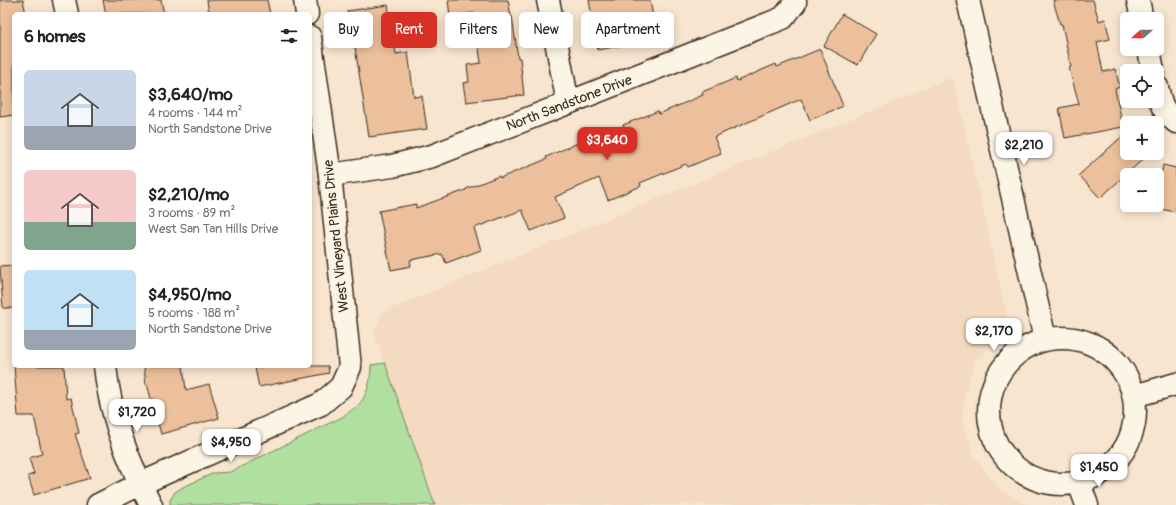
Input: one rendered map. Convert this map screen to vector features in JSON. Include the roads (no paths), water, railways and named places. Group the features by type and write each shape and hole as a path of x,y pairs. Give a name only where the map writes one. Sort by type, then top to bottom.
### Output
{"street":[{"path":"64,0 67,12"},
{"path":"304,0 307,12"},
{"path":"548,0 568,103"},
{"path":"968,0 1045,339"},
{"path":"1138,0 1141,12"},
{"name":"North Sandstone Drive","path":"330,175 392,166 432,156 783,18 795,1"},
{"name":"West Vineyard Plains Drive","path":"140,484 321,404 341,387 350,367 330,175 312,51"},
{"path":"1164,108 1171,118"},
{"path":"1068,338 1091,344 1111,356 1125,374 1134,396 1135,419 1130,440 1126,447 1117,460 1100,474 1079,483 1056,485 1034,479 1014,467 999,449 990,428 989,405 994,383 1006,363 1024,348 1045,339 1068,338"},
{"path":"105,368 107,384 122,441 140,484 151,505"},
{"path":"1134,396 1176,384"},
{"path":"1079,483 1087,505"},
{"path":"98,505 140,484"}]}
